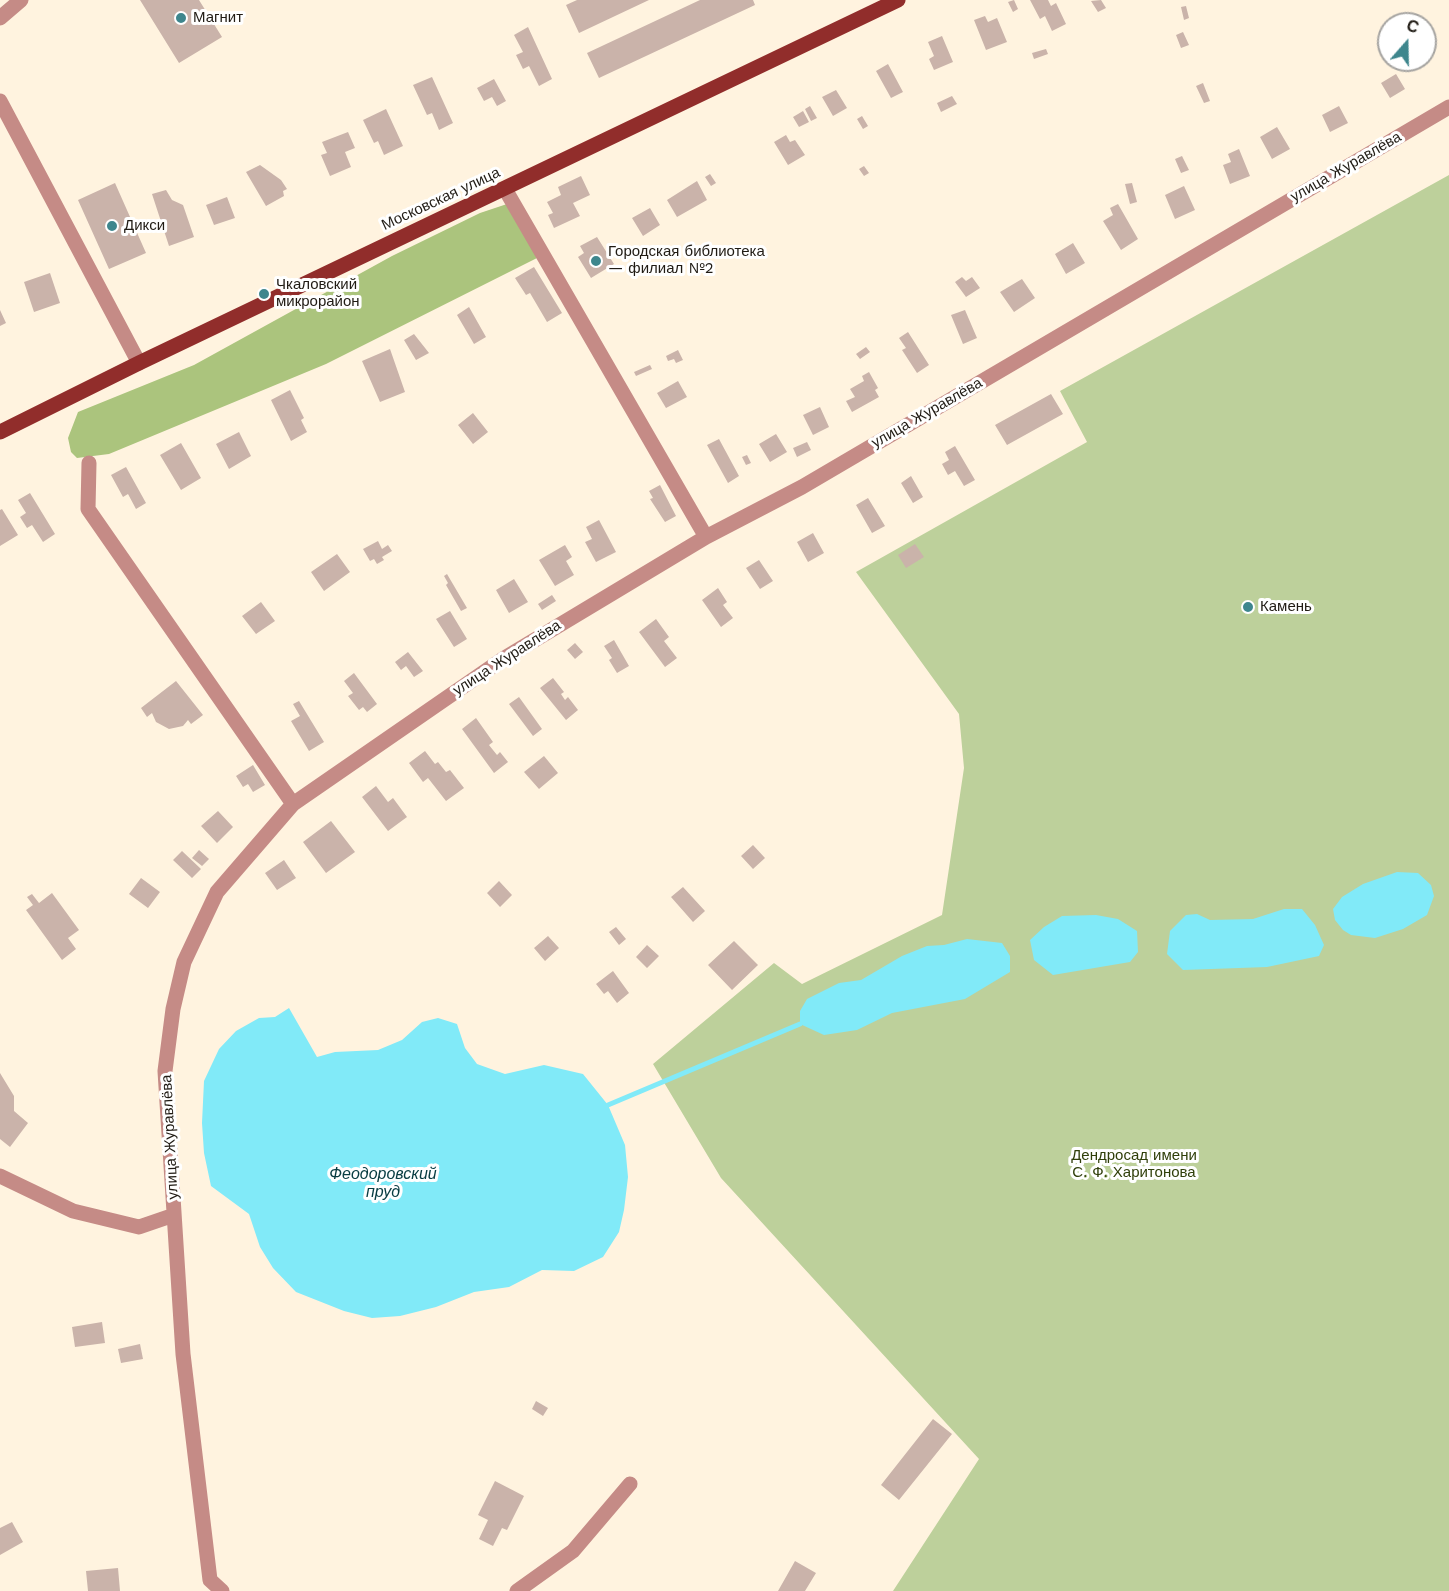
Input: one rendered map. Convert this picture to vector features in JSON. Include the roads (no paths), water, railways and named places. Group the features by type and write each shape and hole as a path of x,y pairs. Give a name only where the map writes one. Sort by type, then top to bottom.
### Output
{"main road":[{"name":"Московская улица","path":"0,432 139,363 898,0"}],"street":[{"path":"0,18 21,0"},
{"path":"0,101 139,363"},
{"name":"улица Журавлёва","path":"222,1591 212,1585 183,1354 165,1071 173,1009 184,962 217,892 293,804 503,659 706,537 802,486 1449,106"},
{"path":"505,189 706,537"},
{"path":"89,463 88,509 293,804"},
{"path":"0,1176 73,1211 139,1227 174,1215"},
{"path":"517,1591 573,1551 630,1484"}],"water":[{"path":"1397,872 1418,873 1431,885 1434,896 1427,915 1403,929 1375,938 1351,935 1343,930 1335,920 1333,909 1342,897 1363,884"},
{"path":"1284,909 1302,909 1315,925 1324,945 1319,956 1267,967 1183,970 1167,954 1170,931 1186,915 1197,914 1210,920 1253,919"},
{"path":"1096,915 1118,919 1137,931 1138,952 1130,962 1053,975 1034,960 1030,940 1044,927 1062,916"},
{"path":"967,939 1002,943 1010,956 1010,972 965,999 892,1013 857,1030 824,1035 800,1024 800,1011 807,999 839,983 861,980 902,956 927,946 944,945"},
{"name":"Феодоровский пруд","path":"289,1008 317,1057 335,1052 378,1050 402,1040 422,1022 438,1018 457,1024 465,1048 477,1064 505,1074 544,1065 583,1074 608,1105 625,1145 628,1177 624,1210 619,1232 603,1257 574,1271 542,1270 509,1287 474,1292 436,1307 400,1316 372,1318 344,1311 296,1292 273,1268 260,1247 249,1214 211,1186 204,1153 202,1123 204,1081 219,1049 236,1031 259,1018 275,1017"}],"waterway":[{"path":"608,1105 800,1024"}],"place":[{"name":"Магнит","path":"181,18"},
{"name":"Дикси","path":"112,226"},
{"name":"Городская библиотека — филиал №2","path":"596,261"},
{"name":"Чкаловский микрорайон","path":"264,294"},
{"name":"Камень","path":"1248,607"}],"park label":[{"name":"Дендросад имени С. Ф. Харитонова","path":"1134,1164"}]}
